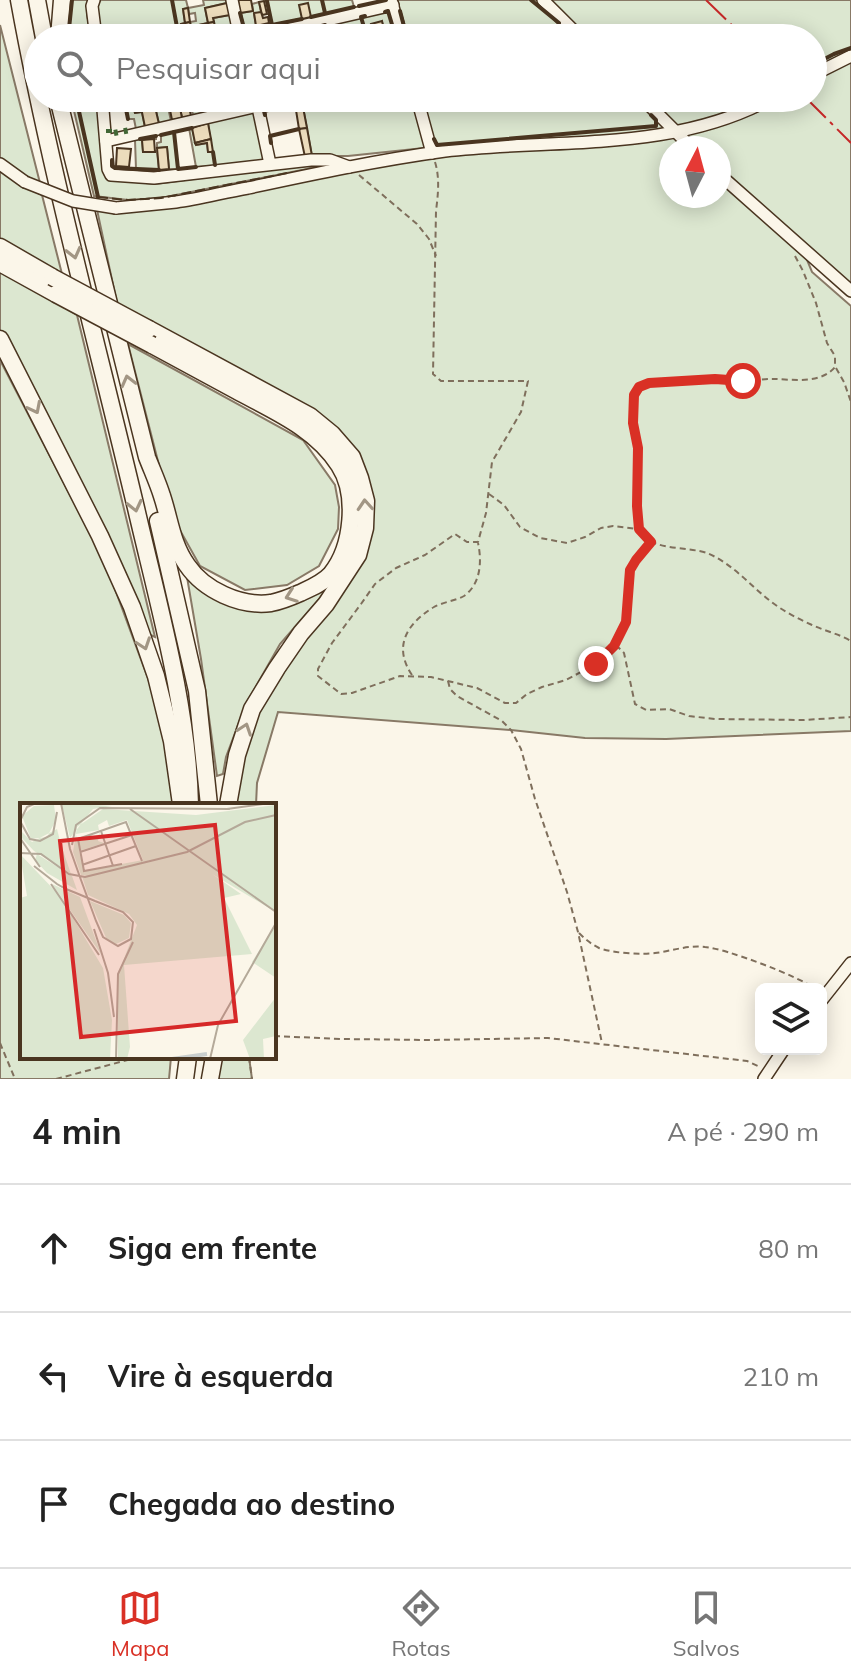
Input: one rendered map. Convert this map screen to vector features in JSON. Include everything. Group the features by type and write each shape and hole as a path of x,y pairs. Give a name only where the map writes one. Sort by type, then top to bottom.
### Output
{"highway":[{"path":"19,0 24,28"},
{"path":"37,0 41,24"},
{"path":"60,24 62,0"},
{"path":"40,112 168,643 186,745 190,803"},
{"path":"61,112 147,457 152,495 197,691 209,803"},
{"path":"68,112 80,168 79,183"},
{"path":"0,247 54,286"},
{"path":"0,263 54,286 310,416 332,434 352,457 366,501 365,528 358,555 326,604 301,633 252,709 237,755 228,803"},
{"path":"147,457 163,498 175,545 202,582 233,598 252,603 271,603 315,586 331,574 342,554 352,520 348,482 338,464 299,424 150,337"},
{"path":"0,339 100,536 132,607 159,689 172,741 181,803"},
{"path":"185,1079 188,1059"},
{"path":"210,1079 214,1059"}],"street":[{"path":"94,0 94,24"},
{"path":"232,0 237,24"},
{"path":"543,0 567,24"},
{"path":"305,24 392,2 398,24"},
{"path":"827,68 851,56"},
{"path":"103,112 111,175 154,178 330,160 349,167"},
{"path":"106,141 218,112"},
{"path":"259,112 270,164"},
{"path":"421,112 432,153"},
{"path":"656,112 680,136"},
{"path":"0,164 25,182 73,201 116,208 178,202 432,153 625,139 676,132 743,112"},
{"path":"731,185 851,291"},
{"path":"827,993 851,963"},
{"path":"766,1076 780,1055"}],"path":[{"path":"413,677 403,662 403,642 411,625 434,607 465,595 481,567 478,542 486,513 492,462 521,412 528,381 441,381 433,374 437,168 432,153"},
{"path":"349,167 417,224 429,239 436,257"},
{"path":"788,236 816,303 827,343 835,356 835,367 851,402"},
{"path":"835,367 830,373 815,379 677,380 639,387 634,395 633,423 638,448 637,506 639,529 651,542 715,557 780,608 812,626 851,641"},
{"path":"488,494 504,505 520,527 540,538 567,543 601,528 639,529"},
{"path":"478,542 467,542 455,534 425,555 396,568 375,584 332,643 318,669 318,676 341,694 400,676 431,677 477,688 505,703 516,703 527,694 566,680 596,664 615,645 626,622 630,570 651,542"},
{"path":"615,645 624,653 635,704 646,710 669,709 689,716 715,719 851,717"},
{"path":"448,680 450,689 457,696 502,721 521,749 567,892 602,1043"},
{"path":"578,932 601,949 632,953 707,947 780,971 806,983"},
{"path":"276,1036 430,1040 548,1038 747,1061 766,1076"},
{"path":"0,1043 15,1079"},
{"path":"56,1079 131,1059"},
{"path":"249,1059 252,1079"}],"green space":[{"path":"67,0 89,0 89,24 64,24"},
{"path":"101,0 186,0 188,8 183,9 185,23 181,24 98,24 94,7"},
{"path":"203,0 226,0 227,3 205,8 208,23 190,24 196,21 195,13 189,14 188,8 204,5"},
{"path":"266,0 352,0 354,7 277,24 272,24"},
{"path":"396,0 851,0 851,292 805,255 812,272 851,306 851,731 666,739 585,738 278,712 257,783 256,803 233,803 256,711 297,647 335,602 360,478 118,308 96,205 116,208 445,150 434,144 425,112 827,112 827,24 402,24"},
{"path":"259,2 261,12 254,14 256,24 243,24 240,13 253,11 252,4"},
{"path":"388,11 392,24 382,22 330,24"},
{"path":"230,15 232,24 214,24 213,18"},
{"path":"0,25 40,183 18,174 0,160"},
{"path":"74,112 100,112 103,148 117,180 155,184 319,165 161,198 128,200 94,196"},
{"path":"127,112 142,112 145,127 136,129 134,119 128,119"},
{"path":"156,112 169,112 171,121 159,124"},
{"path":"304,112 417,112 425,143 424,148 348,156 312,156"},
{"path":"254,113 264,160 261,163 196,167 189,128 192,128 196,145 207,143 208,152 212,152 208,123 223,117"},
{"path":"174,132 178,169 169,169 167,147 157,148 157,143 161,142 161,135"},
{"path":"156,136 156,139 142,140 143,152 157,151 159,170 136,169 135,140"},
{"path":"0,170 42,195 63,278 0,243"},
{"path":"0,269 77,315 155,637 146,633 0,334"},
{"path":"128,344 303,440 335,485 339,507 338,529 319,566 287,585 245,590 200,566 172,516"},
{"path":"0,360 105,562 161,714 173,803 20,803 20,1059 171,1059 169,1079 0,1079"},
{"path":"187,577 223,603 260,609 325,585 327,590 280,644 246,704 226,757 223,774 217,776 201,659"},
{"path":"221,1059 249,1059 252,1079 218,1079"}],"building":[{"path":"238,0 251,0 253,11 240,13"},
{"path":"264,1 267,14 262,15 259,2"},
{"path":"227,3 230,15 213,18 214,22 208,23 205,8"},
{"path":"308,3 311,17 302,19 299,5"},
{"path":"188,8 190,22 185,23 183,9"},
{"path":"261,12 263,18 268,17 269,23 256,24 254,13"},
{"path":"142,112 156,112 159,124 145,127"},
{"path":"170,112 181,112 182,118 172,120"},
{"path":"181,112 190,112 191,116 182,118"},
{"path":"296,112 304,112 307,128 299,129"},
{"path":"208,123 211,139 195,143 192,128"},
{"path":"307,128 312,156 305,157 299,129"},
{"path":"154,139 155,152 143,152 142,140"},
{"path":"211,139 213,152 208,152 207,143 195,143"},
{"path":"167,147 169,169 159,170 157,148"},
{"path":"117,148 131,149 129,167 116,166"}],"hedge":[{"path":"109,129 109,134 130,130"}],"fence":[{"path":"98,197 128,200 161,198 287,173"}],"wall":[{"path":"69,24 72,0"},
{"path":"172,0 176,24"},
{"path":"322,0 325,13"},
{"path":"359,6 386,0"},
{"path":"531,0 559,23"},
{"path":"267,1 272,24"},
{"path":"311,17 354,7"},
{"path":"385,12 388,11 392,24"},
{"path":"400,11 403,24"},
{"path":"240,13 243,24"},
{"path":"363,24 361,17 365,16"},
{"path":"277,24 302,19"},
{"path":"827,58 851,48"},
{"path":"79,112 98,197"},
{"path":"127,112 128,119"},
{"path":"434,139 437,145 656,126 656,120 651,115"},
{"path":"192,128 174,132 178,169 196,167"},
{"path":"271,143 270,136 299,129"},
{"path":"161,135 174,132"},
{"path":"140,139 156,136"},
{"path":"213,152 215,165"},
{"path":"112,160 115,168 159,170"}],"power":[{"path":"706,0 731,24"},
{"path":"820,112 851,143"}],"route":[{"path":"596,664 614,646 626,622 630,570 651,542 639,529 634,395 639,387 649,383 715,379 743,381"}]}
